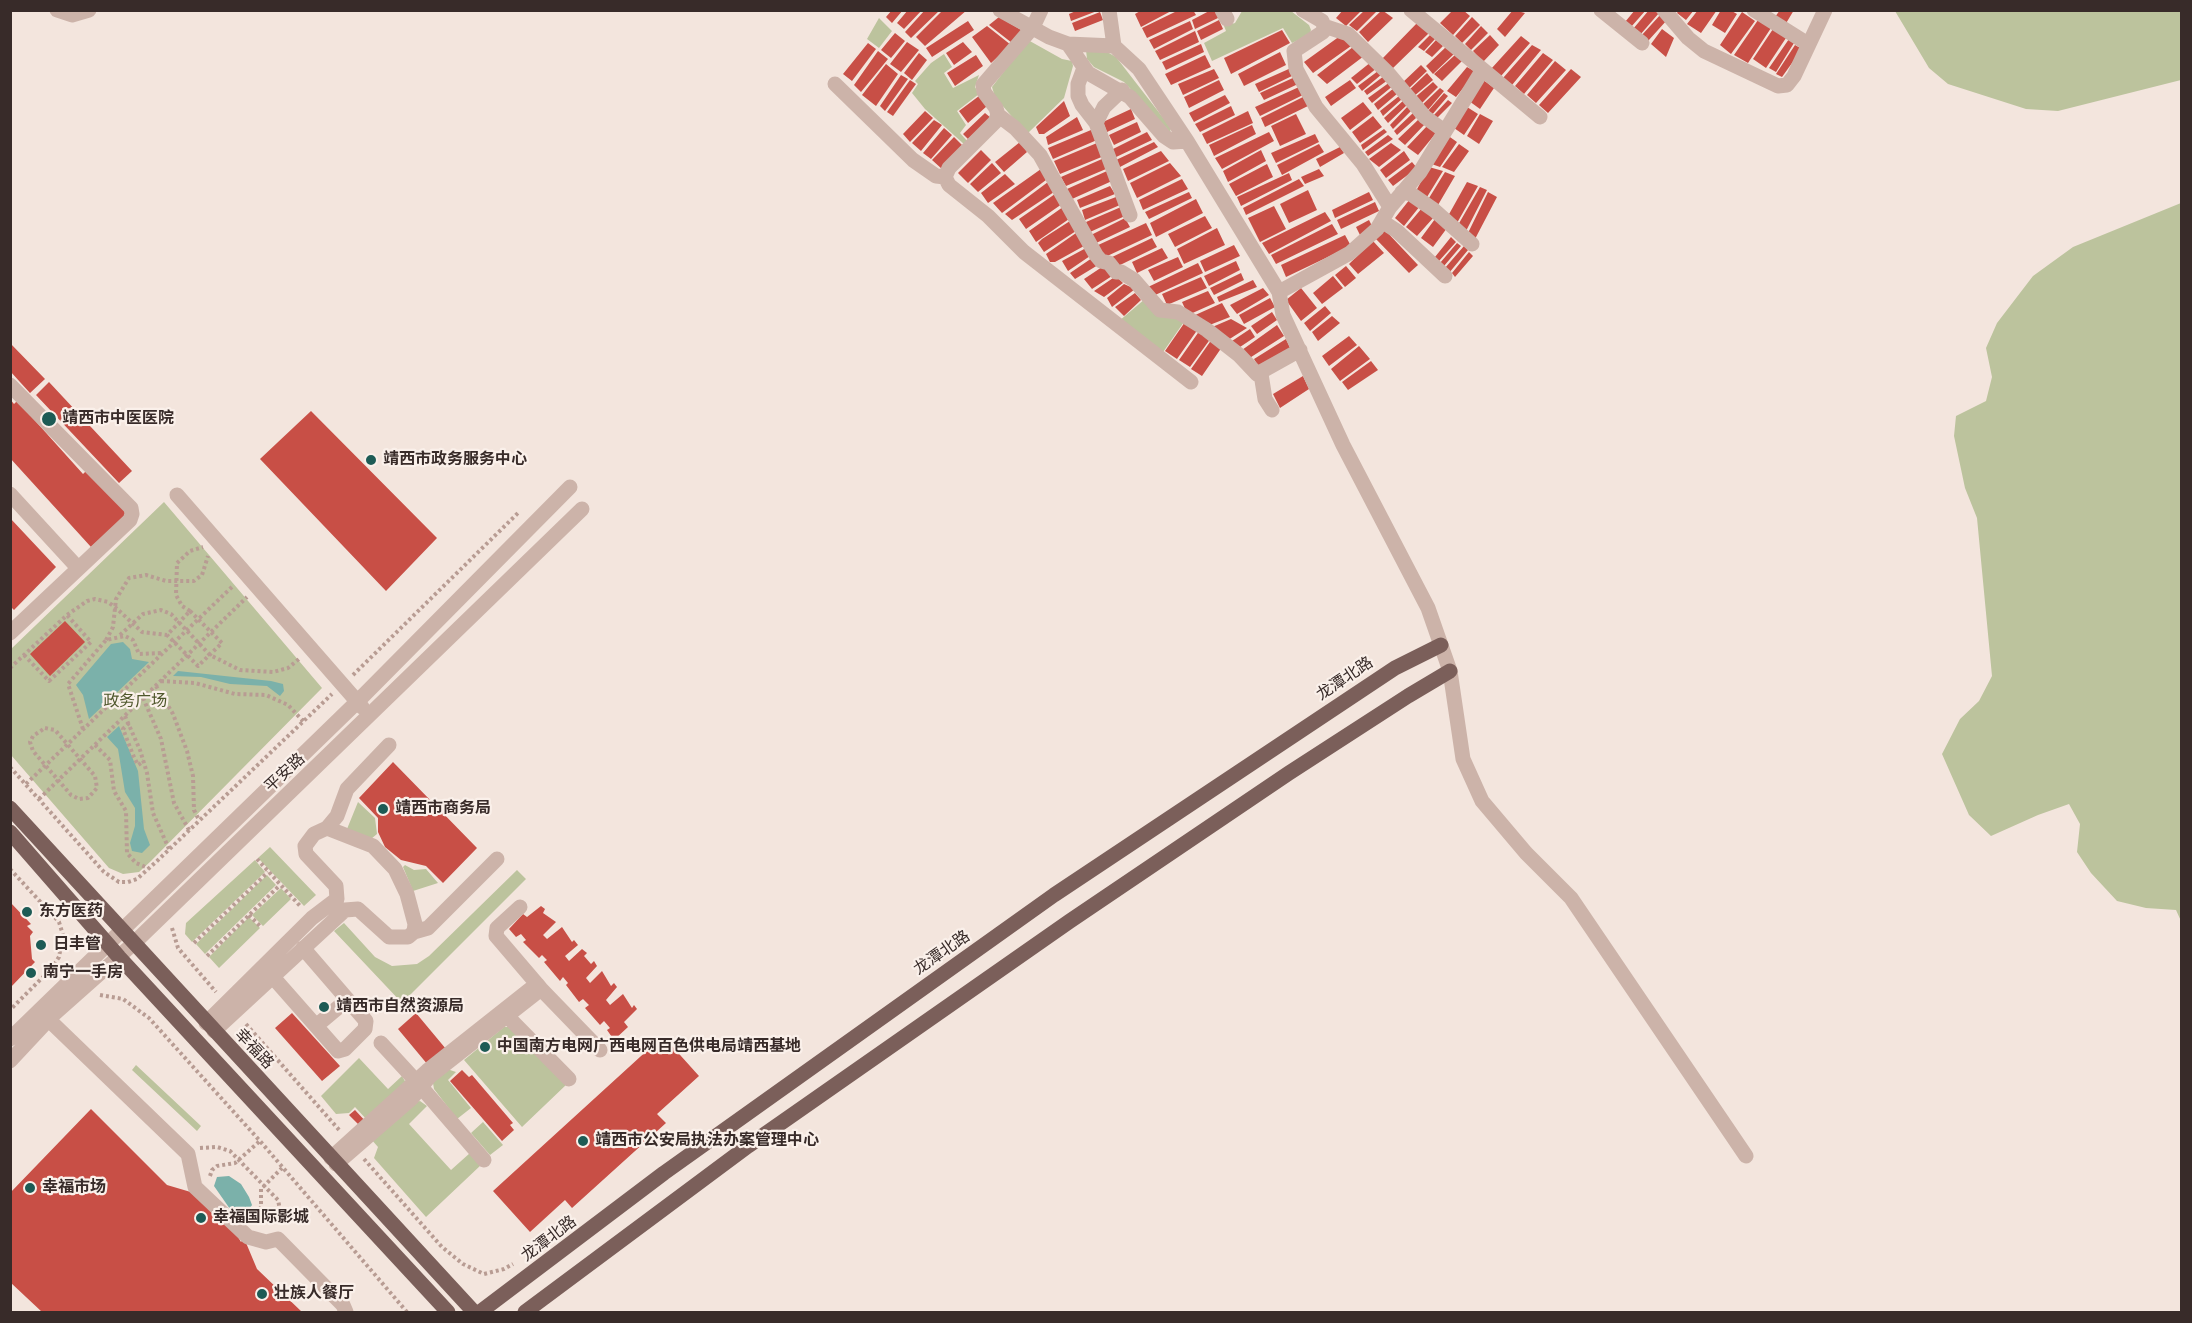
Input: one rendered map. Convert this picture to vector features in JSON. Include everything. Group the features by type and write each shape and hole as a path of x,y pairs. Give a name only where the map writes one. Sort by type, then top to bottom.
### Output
{"main road":[{"name":"龙潭北路","path":"480,1312 683,1159 1054,895 1395,668 1441,645"},
{"path":"525,1312 748,1146 1070,921 1338,741 1450,671"},
{"name":"幸福路","path":"10,808 474,1312"},
{"path":"10,832 119,957 448,1312"}],"street":[{"path":"57,10 72,15 89,10"},
{"path":"1000,10 1068,44 1114,46"},
{"path":"1041,10 1033,27 983,85 998,115 1015,128 1040,155 1100,260 1134,280 1160,310 1178,312 1207,330 1239,355 1254,372 1261,374 1300,350"},
{"path":"1109,10 1114,46 1139,69 1187,141 1279,292 1283,315 1343,445 1428,608 1450,671 1463,759 1482,801 1526,853 1571,898 1746,1156"},
{"path":"1303,10 1322,21 1324,27 1323,32 1294,51 1296,69 1316,107 1363,164 1390,207"},
{"path":"1410,10 1540,117"},
{"path":"1601,10 1642,43"},
{"path":"1664,10 1688,38 1704,51 1778,86 1787,85 1794,76 1825,10"},
{"path":"1754,10 1808,44"},
{"path":"1324,27 1347,34 1388,73 1425,117 1443,130"},
{"path":"1068,44 1084,68 1122,90 1164,136 1173,142 1187,141"},
{"path":"1084,68 1078,84 1078,96 1096,123 1130,215"},
{"path":"1279,292 1350,253 1383,222 1390,207 1420,172 1443,130 1482,71"},
{"path":"835,84 913,160 936,176 945,177"},
{"path":"1096,123 1104,107 1122,90"},
{"path":"945,177 950,168 989,129 998,115"},
{"path":"945,177 949,185 988,216 1024,252 1191,382"},
{"path":"1402,192 1411,194 1434,210 1472,244"},
{"path":"1383,222 1397,231 1445,276"},
{"path":"1261,374 1265,399 1272,410"},
{"path":"10,385 131,508 130,520 10,633"},
{"name":"平安路","path":"10,1039 357,702 570,488"},
{"path":"10,494 78,568"},
{"path":"177,495 370,717"},
{"name":"平安路","path":"10,1060 49,1020 133,944 370,717 582,509"},
{"path":"327,828 337,816 347,789 389,745"},
{"path":"210,1027 312,918 337,899 339,892 336,886 306,854 305,846 308,840 321,828 327,828 373,846 395,869 413,914 414,933"},
{"path":"230,1008 272,976 345,910 352,908 364,914 389,937 408,938 428,928 497,859"},
{"path":"520,907 497,928 496,936 539,987 600,1050"},
{"path":"272,976 338,1051 345,1049 366,1025 366,1021 303,948"},
{"path":"419,1084 508,1017 539,987"},
{"path":"334,1161 419,1084 539,987"},
{"path":"316,1026 346,1000"},
{"path":"508,1017 569,1079"},
{"path":"49,1020 188,1154 195,1187 248,1237 266,1242 278,1239 343,1305 346,1312"},
{"path":"381,1043 484,1160"}],"path":[{"path":"10,766 111,878 128,882 137,879 343,685 525,506"},
{"path":"10,668 67,615 87,600 95,599 108,602 115,607 142,633 167,635 198,666 222,643 199,619 178,602 176,582 180,557 190,550 209,544 211,534"},
{"path":"83,730 68,684 106,640 113,627 119,590 129,578 146,575 176,582 194,581 202,575 210,554 217,550 227,553"},
{"path":"26,784 246,574"},
{"path":"39,799 257,587"},
{"path":"106,640 120,635 143,614 161,610 171,614 210,655 240,669 273,672 288,668 310,648"},
{"path":"167,635 190,611"},
{"path":"24,655 50,681 91,642 67,615"},
{"path":"120,635 133,640 139,654 163,653"},
{"path":"161,681 206,685 235,694 266,694 288,705 304,722"},
{"path":"156,686 173,714 187,751 193,776 194,810 199,820"},
{"path":"143,698 161,739 174,804 189,830"},
{"path":"125,716 144,761 153,813 169,849"},
{"path":"129,723 123,729 132,755 138,765 144,761"},
{"path":"42,728 51,729 80,759 96,779 93,794 79,799 59,781 31,748 34,733 42,728"},
{"path":"127,739 134,735"},
{"path":"94,745 110,760 114,791 126,812 128,853 136,863 148,868"},
{"path":"132,755 140,750"},
{"path":"257,860 312,918"},
{"path":"10,869 59,922 63,935 59,957 50,970 10,1010"},
{"path":"194,943 268,872"},
{"path":"207,956 280,885"},
{"path":"249,915 261,927"},
{"path":"175,921 172,932 178,948 442,1247 463,1264 484,1274 504,1269 517,1261"},
{"path":"94,996 113,996 134,1005 260,1141 407,1312"},
{"path":"209,1181 212,1170 217,1166 239,1160 260,1141"},
{"path":"194,1149 217,1147 230,1151 278,1200 284,1234"},
{"path":"244,1221 259,1213 262,1203 261,1189 282,1168"}],"green space":[{"path":"1242,11 1291,11 1309,25 1311,30 1309,35 1292,43 1283,28 1212,61 1204,43 1226,31 1224,26 1235,23"},
{"path":"1895,11 2181,11 2181,80 2058,111 2026,109 1948,84 1929,68"},
{"path":"879,18 892,31 879,48 867,39"},
{"path":"1028,40 1062,59 1072,61 1073,66 1064,98 1027,134 995,97 992,87"},
{"path":"1086,50 1107,52 1116,57 1171,128 1170,132 1124,82 1094,67 1087,59"},
{"path":"944,54 952,67 944,73 953,88 979,75 975,87 979,94 957,111 966,125 960,133 968,142 965,145 925,109 912,93 918,84 915,81 931,63"},
{"path":"2181,203 2181,921 2176,910 2146,908 2117,901 2091,873 2077,852 2080,824 2069,804 1991,836 1969,815 1942,754 1960,719 1979,701 1992,676 1977,518 1965,488 1954,436 1956,416 1986,401 1992,377 1986,348 1997,323 2033,276 2073,247"},
{"path":"1145,299 1186,319 1161,355 1119,321"},
{"name":"政务广场","path":"164,502 322,688 151,861 139,872 123,874 109,868 11,755 10,650"},
{"path":"358,802 375,818 377,834 371,839 347,829"},
{"path":"270,847 316,895 304,906 258,858"},
{"path":"255,860 265,872 192,942 185,934 186,923"},
{"path":"405,865 414,870 426,869 438,883 413,891 403,867"},
{"path":"517,870 526,879 402,1003 334,931 344,923 375,957 392,966 417,964 429,956"},
{"path":"267,875 276,885 205,954 196,944"},
{"path":"281,888 291,899 263,926 252,915"},
{"path":"249,917 260,928 219,968 209,957"},
{"path":"504,1027 509,1027 567,1084 522,1127 464,1060"},
{"path":"359,1058 388,1089 402,1076 406,1083 368,1121 355,1107 349,1113 336,1114 321,1096"},
{"path":"136,1065 201,1126 197,1131 132,1070"},
{"path":"447,1069 456,1072 448,1080 471,1108 457,1119 434,1089 433,1083"},
{"path":"420,1101 427,1106 409,1124 451,1170 470,1153 481,1165 426,1217 374,1158 378,1147 371,1139"},
{"path":"483,1122 503,1145 490,1155 471,1133"}],"water":[{"path":"123,642 130,649 132,659 149,662 89,719 83,695 76,685 111,644"},
{"path":"178,671 271,681 283,684 284,691 280,696 267,686 230,684 201,677 173,676"},
{"path":"119,726 138,771 144,829 150,845 142,853 132,851 130,843 135,826 135,808 125,792 118,749 107,737"},
{"path":"229,1176 241,1184 249,1197 252,1205 246,1215 236,1214 230,1209 214,1186 217,1177"}],"building":[{"path":"892,10 903,10 892,23 886,17"},
{"path":"908,10 922,10 904,29 897,23"},
{"path":"925,10 940,10 911,38 905,32"},
{"path":"943,10 967,10 925,46 916,37"},
{"path":"1078,10 1097,11 1071,21 1069,14"},
{"path":"1142,10 1173,10 1141,27 1135,14"},
{"path":"1179,10 1193,10 1196,15 1147,38 1142,28"},
{"path":"1211,10 1216,10 1218,18 1195,29 1192,20"},
{"path":"1343,10 1362,10 1346,26 1336,18"},
{"path":"1365,10 1378,10 1357,31 1349,25"},
{"path":"1382,10 1393,18 1368,42 1359,32"},
{"path":"1453,10 1463,10 1470,16 1453,35 1440,23"},
{"path":"1513,10 1525,13 1505,37 1497,29"},
{"path":"1635,10 1646,10 1631,27 1625,22"},
{"path":"1649,10 1659,13 1640,35 1633,29"},
{"path":"1679,10 1694,10 1686,20 1677,13"},
{"path":"1698,10 1717,10 1701,33 1687,24"},
{"path":"1721,10 1730,10 1737,14 1725,33 1712,25"},
{"path":"1780,10 1794,10 1785,25 1775,17"},
{"path":"1100,12 1103,20 1075,31 1072,23"},
{"path":"1742,12 1755,21 1731,54 1720,45"},
{"path":"1661,14 1667,20 1648,41 1641,36"},
{"path":"999,17 1023,31 1012,43 989,25"},
{"path":"1472,17 1480,25 1462,43 1455,36"},
{"path":"1219,20 1223,29 1201,40 1197,31"},
{"path":"1758,20 1771,28 1748,63 1734,55"},
{"path":"968,21 974,30 932,57 926,48"},
{"path":"1190,21 1193,29 1154,49 1149,40"},
{"path":"1418,22 1429,33 1392,69 1382,59"},
{"path":"987,26 1011,45 991,63 972,37"},
{"path":"1481,26 1488,33 1471,50 1465,44"},
{"path":"1662,29 1674,38 1666,57 1651,44"},
{"path":"1773,29 1786,38 1766,68 1753,59"},
{"path":"1282,30 1290,43 1231,74 1224,58"},
{"path":"1195,31 1199,42 1160,60 1155,51"},
{"path":"895,33 905,41 891,58 881,50"},
{"path":"1430,35 1435,39 1424,51 1418,47"},
{"path":"1490,35 1499,45 1483,62 1473,51"},
{"path":"1340,36 1351,46 1313,73 1304,62"},
{"path":"1521,36 1530,43 1501,76 1491,69"},
{"path":"1789,39 1794,43 1776,72 1769,68"},
{"path":"1436,40 1443,46 1432,57 1425,52"},
{"path":"907,42 919,50 901,72 890,64"},
{"path":"963,42 972,52 954,65 946,53"},
{"path":"868,43 876,49 852,81 843,74"},
{"path":"1201,44 1204,52 1166,70 1162,62"},
{"path":"1532,45 1541,50 1512,85 1503,78"},
{"path":"1795,45 1802,49 1782,77 1776,74"},
{"path":"1447,46 1455,53 1433,74 1426,66"},
{"path":"1353,47 1364,56 1327,84 1317,75"},
{"path":"878,51 888,59 861,92 854,85"},
{"path":"1280,52 1286,65 1244,86 1238,74"},
{"path":"919,53 927,60 912,80 904,73"},
{"path":"1543,53 1553,60 1524,94 1515,86"},
{"path":"976,55 983,66 955,86 947,73"},
{"path":"1205,55 1211,67 1171,85 1165,74"},
{"path":"1455,55 1462,61 1442,81 1434,74"},
{"path":"1555,61 1566,70 1536,103 1527,95"},
{"path":"1371,62 1377,68 1357,84 1351,78"},
{"path":"886,64 898,74 876,106 862,95"},
{"path":"1421,65 1427,71 1407,90 1401,84"},
{"path":"1467,67 1476,72 1456,97 1447,91"},
{"path":"1291,68 1294,75 1259,92 1255,84"},
{"path":"1214,69 1219,78 1183,95 1178,84"},
{"path":"1571,69 1581,77 1548,113 1539,105"},
{"path":"1378,71 1382,74 1362,91 1358,86"},
{"path":"1427,73 1433,80 1413,97 1407,92"},
{"path":"901,75 908,79 885,111 880,106"},
{"path":"1384,76 1388,80 1367,95 1364,91"},
{"path":"1295,77 1298,84 1264,100 1260,93"},
{"path":"1482,79 1494,88 1480,109 1469,101"},
{"path":"910,80 916,84 893,116 887,112"},
{"path":"1219,80 1224,90 1189,108 1184,97"},
{"path":"1350,80 1356,88 1331,106 1325,97"},
{"path":"1390,82 1394,85 1372,103 1368,98"},
{"path":"1433,82 1438,87 1420,105 1413,99"},
{"path":"1299,87 1303,95 1260,116 1255,107"},
{"path":"1394,88 1398,93 1378,110 1374,104"},
{"path":"1440,88 1444,91 1427,111 1420,107"},
{"path":"1444,93 1448,96 1431,116 1427,112"},
{"path":"1225,95 1230,103 1194,122 1189,113"},
{"path":"979,96 987,106 968,123 959,111"},
{"path":"1399,96 1402,99 1383,116 1380,111"},
{"path":"1303,97 1308,106 1265,127 1261,118"},
{"path":"1404,100 1408,104 1388,123 1384,118"},
{"path":"1448,100 1452,103 1437,118 1433,116"},
{"path":"1064,101 1070,116 1044,134 1039,134 1036,127"},
{"path":"1363,102 1372,113 1350,130 1341,118"},
{"path":"1231,106 1235,115 1200,132 1195,124"},
{"path":"1408,106 1412,110 1393,129 1390,125"},
{"path":"1467,107 1478,114 1464,135 1454,128"},
{"path":"1131,109 1135,119 1107,132 1103,122"},
{"path":"925,111 933,118 910,142 903,134"},
{"path":"1248,111 1253,123 1207,144 1202,134"},
{"path":"985,113 991,118 968,139 963,134"},
{"path":"1413,113 1416,118 1397,135 1394,131"},
{"path":"1296,114 1306,134 1280,146 1271,126"},
{"path":"1480,114 1493,121 1479,144 1467,136"},
{"path":"1373,116 1382,127 1360,143 1352,132"},
{"path":"1077,117 1083,130 1048,145 1046,137"},
{"path":"1419,119 1425,124 1405,145 1398,139"},
{"path":"934,120 942,125 921,151 912,143"},
{"path":"1137,122 1141,132 1114,145 1109,135"},
{"path":"1252,125 1256,134 1214,156 1209,145"},
{"path":"1427,126 1436,133 1418,155 1407,147"},
{"path":"944,128 952,135 931,159 923,153"},
{"path":"1384,129 1387,132 1363,150 1361,145"},
{"path":"1091,130 1097,140 1053,159 1048,148"},
{"path":"1147,132 1152,140 1114,158 1111,150"},
{"path":"1269,132 1274,141 1222,169 1215,158"},
{"path":"1315,134 1319,142 1276,163 1271,153"},
{"path":"1388,135 1393,139 1368,156 1365,152"},
{"path":"1447,135 1457,142 1440,167 1429,163"},
{"path":"954,137 962,145 942,169 932,160"},
{"path":"1020,142 1027,152 1004,172 995,162"},
{"path":"1154,142 1158,147 1120,167 1116,160"},
{"path":"1097,143 1104,156 1060,174 1054,161"},
{"path":"1391,143 1401,150 1379,167 1369,159"},
{"path":"1319,144 1324,152 1282,175 1277,165"},
{"path":"1459,144 1469,151 1454,172 1442,167"},
{"path":"1340,147 1344,153 1320,167 1316,159"},
{"path":"981,150 991,160 968,183 958,173"},
{"path":"1261,150 1266,161 1228,182 1223,171"},
{"path":"1161,151 1169,161 1128,181 1123,169"},
{"path":"1404,151 1410,160 1386,178 1380,170"},
{"path":"1102,159 1106,169 1066,186 1061,177"},
{"path":"1412,162 1417,168 1393,186 1388,180"},
{"path":"992,163 1001,173 978,192 970,184"},
{"path":"1170,163 1181,176 1137,198 1130,183"},
{"path":"1267,164 1273,177 1236,196 1229,184"},
{"path":"1429,167 1443,171 1427,197 1416,191"},
{"path":"1041,169 1046,180 1002,213 993,203"},
{"path":"1319,169 1324,176 1305,184 1301,177"},
{"path":"1107,171 1112,181 1072,199 1067,189"},
{"path":"1445,172 1455,176 1438,205 1429,198"},
{"path":"1289,173 1292,180 1241,206 1237,197"},
{"path":"1005,174 1015,184 988,203 981,193"},
{"path":"1182,179 1188,189 1143,210 1139,200"},
{"path":"1299,179 1304,186 1246,215 1243,208"},
{"path":"1048,182 1054,192 1012,220 1005,214"},
{"path":"1467,182 1478,186 1457,223 1448,216"},
{"path":"1110,186 1115,194 1080,208 1077,200"},
{"path":"1480,187 1487,190 1466,231 1458,225"},
{"path":"1308,190 1317,210 1289,223 1280,204"},
{"path":"1189,192 1192,198 1149,219 1145,212"},
{"path":"1369,192 1373,200 1335,218 1332,210"},
{"path":"1488,192 1497,197 1475,239 1468,233"},
{"path":"1055,194 1062,204 1026,229 1019,219"},
{"path":"1116,197 1120,205 1085,220 1082,210"},
{"path":"1196,199 1203,213 1156,237 1150,223"},
{"path":"1410,199 1420,206 1404,226 1395,218"},
{"path":"1375,202 1379,211 1341,229 1337,220"},
{"path":"1274,206 1286,229 1260,242 1248,218"},
{"path":"1063,207 1069,219 1036,242 1029,231"},
{"path":"1121,207 1125,216 1090,232 1086,222"},
{"path":"1422,208 1434,217 1417,236 1406,227"},
{"path":"1325,212 1331,221 1269,254 1262,243"},
{"path":"1205,216 1212,228 1175,247 1168,234"},
{"path":"1125,218 1130,227 1094,244 1091,235"},
{"path":"1435,219 1447,228 1433,247 1421,238"},
{"path":"1369,220 1373,228 1360,235 1356,227"},
{"path":"1070,221 1076,231 1044,252 1038,243"},
{"path":"1146,223 1152,235 1103,258 1096,246"},
{"path":"1332,224 1338,234 1276,264 1271,255"},
{"path":"1217,228 1225,245 1184,264 1177,249"},
{"path":"1384,229 1418,265 1409,273 1375,238"},
{"path":"1076,233 1084,246 1055,262 1050,262 1046,254"},
{"path":"1345,235 1351,246 1286,277 1281,265"},
{"path":"1451,237 1456,242 1439,261 1435,257"},
{"path":"1152,238 1157,247 1116,267 1110,258"},
{"path":"1373,241 1384,253 1358,274 1349,264"},
{"path":"1457,243 1461,246 1444,266 1440,263"},
{"path":"1234,245 1240,256 1205,272 1200,261"},
{"path":"1464,246 1468,250 1449,273 1445,268"},
{"path":"1086,248 1090,256 1068,271 1062,261"},
{"path":"1162,248 1168,258 1137,273 1132,262"},
{"path":"1469,252 1473,256 1455,277 1452,273"},
{"path":"1178,257 1183,267 1154,281 1148,270"},
{"path":"1092,258 1098,265 1075,279 1070,273"},
{"path":"1236,261 1240,270 1209,286 1204,276"},
{"path":"1198,263 1203,273 1153,296 1148,287"},
{"path":"1105,265 1112,276 1092,289 1084,279"},
{"path":"1346,266 1356,278 1345,287 1335,275"},
{"path":"1241,273 1244,280 1214,295 1210,288"},
{"path":"1116,276 1123,283 1104,297 1094,291"},
{"path":"1333,276 1343,288 1322,304 1313,293"},
{"path":"1201,277 1207,288 1167,305 1162,294"},
{"path":"1253,280 1257,287 1219,302 1217,297"},
{"path":"1124,284 1135,289 1112,307 1107,298"},
{"path":"1263,288 1269,295 1237,314 1230,305"},
{"path":"1301,288 1317,308 1301,321 1286,300"},
{"path":"1208,291 1215,303 1188,315 1182,302"},
{"path":"1135,293 1141,300 1124,316 1115,307"},
{"path":"1270,298 1275,307 1244,324 1239,315"},
{"path":"1222,303 1230,317 1207,326 1193,316"},
{"path":"1325,306 1331,313 1310,331 1304,323"},
{"path":"1272,312 1277,320 1257,334 1251,326"},
{"path":"1332,316 1340,323 1318,341 1312,332"},
{"path":"1231,319 1247,328 1228,340 1210,328"},
{"path":"1185,322 1198,329 1177,359 1165,351"},
{"path":"1277,325 1284,336 1248,359 1242,350"},
{"path":"1250,329 1255,337 1237,349 1229,343"},
{"path":"1200,330 1211,338 1190,367 1179,360"},
{"path":"1349,336 1357,345 1329,366 1322,356"},
{"path":"1212,339 1222,347 1202,376 1191,369"},
{"path":"1286,339 1291,350 1260,369 1254,359"},
{"path":"10,343 45,379 30,393 10,371"},
{"path":"1359,346 1370,359 1340,381 1331,369"},
{"path":"1371,361 1378,370 1348,390 1342,382"},
{"path":"1303,376 1309,389 1280,408 1273,394"},
{"path":"49,382 132,471 119,483 36,395"},
{"path":"20,398 30,415 83,474 88,469 128,514 91,547 10,458 10,399 14,404"},
{"path":"311,411 437,538 386,591 260,459"},
{"path":"10,518 56,567 14,610 10,606"},
{"path":"65,621 85,642 50,676 30,654"},
{"path":"393,762 477,848 443,883 426,866 401,860 385,847 378,832 378,818 359,798"},
{"path":"10,902 31,924 27,926 33,932 30,936 32,959 35,962 10,988"},
{"path":"541,906 545,909 543,913 556,922 543,935 547,939 562,927 572,942 574,940 578,945 565,956 569,961 582,949 587,953 584,956 591,964 594,961 597,966 586,978 590,983 602,971 611,986 614,983 617,987 606,1000 610,1005 623,994 632,1008 634,1005 637,1009 624,1022 628,1027 614,1040 607,1030 610,1028 604,1021 600,1025 585,1008 589,1005 583,999 579,1002 563,977 560,981 544,962 547,960 542,955 539,958 523,942 526,940 521,934 516,937 509,929 523,914 527,917"},
{"path":"292,1013 340,1066 322,1081 275,1028"},
{"path":"416,1013 446,1049 428,1065 398,1029"},
{"path":"663,1036 699,1076 657,1114 666,1123 572,1208 565,1200 530,1232 493,1191"},
{"path":"462,1070 469,1077 472,1075 513,1123 510,1125 514,1130 502,1141 450,1081"},
{"path":"91,1109 167,1185 194,1193 232,1227 241,1242 244,1238 257,1269 302,1312 42,1312 10,1282 10,1193"},
{"path":"355,1110 367,1123 362,1128 349,1115"}],"place":[{"name":"靖西市中医医院","path":"49,419"},
{"name":"靖西市政务服务中心","path":"371,460"},
{"name":"靖西市商务局","path":"383,809"},
{"name":"东方医药","path":"27,912"},
{"name":"日丰管","path":"41,945"},
{"name":"南宁一手房","path":"31,973"},
{"name":"靖西市自然资源局","path":"324,1007"},
{"name":"中国南方电网广西电网百色供电局靖西基地","path":"485,1047"},
{"name":"靖西市公安局执法办案管理中心","path":"583,1141"},
{"name":"幸福市场","path":"30,1188"},
{"name":"幸福国际影城","path":"201,1218"},
{"name":"壮族人餐厅","path":"262,1294"}]}
